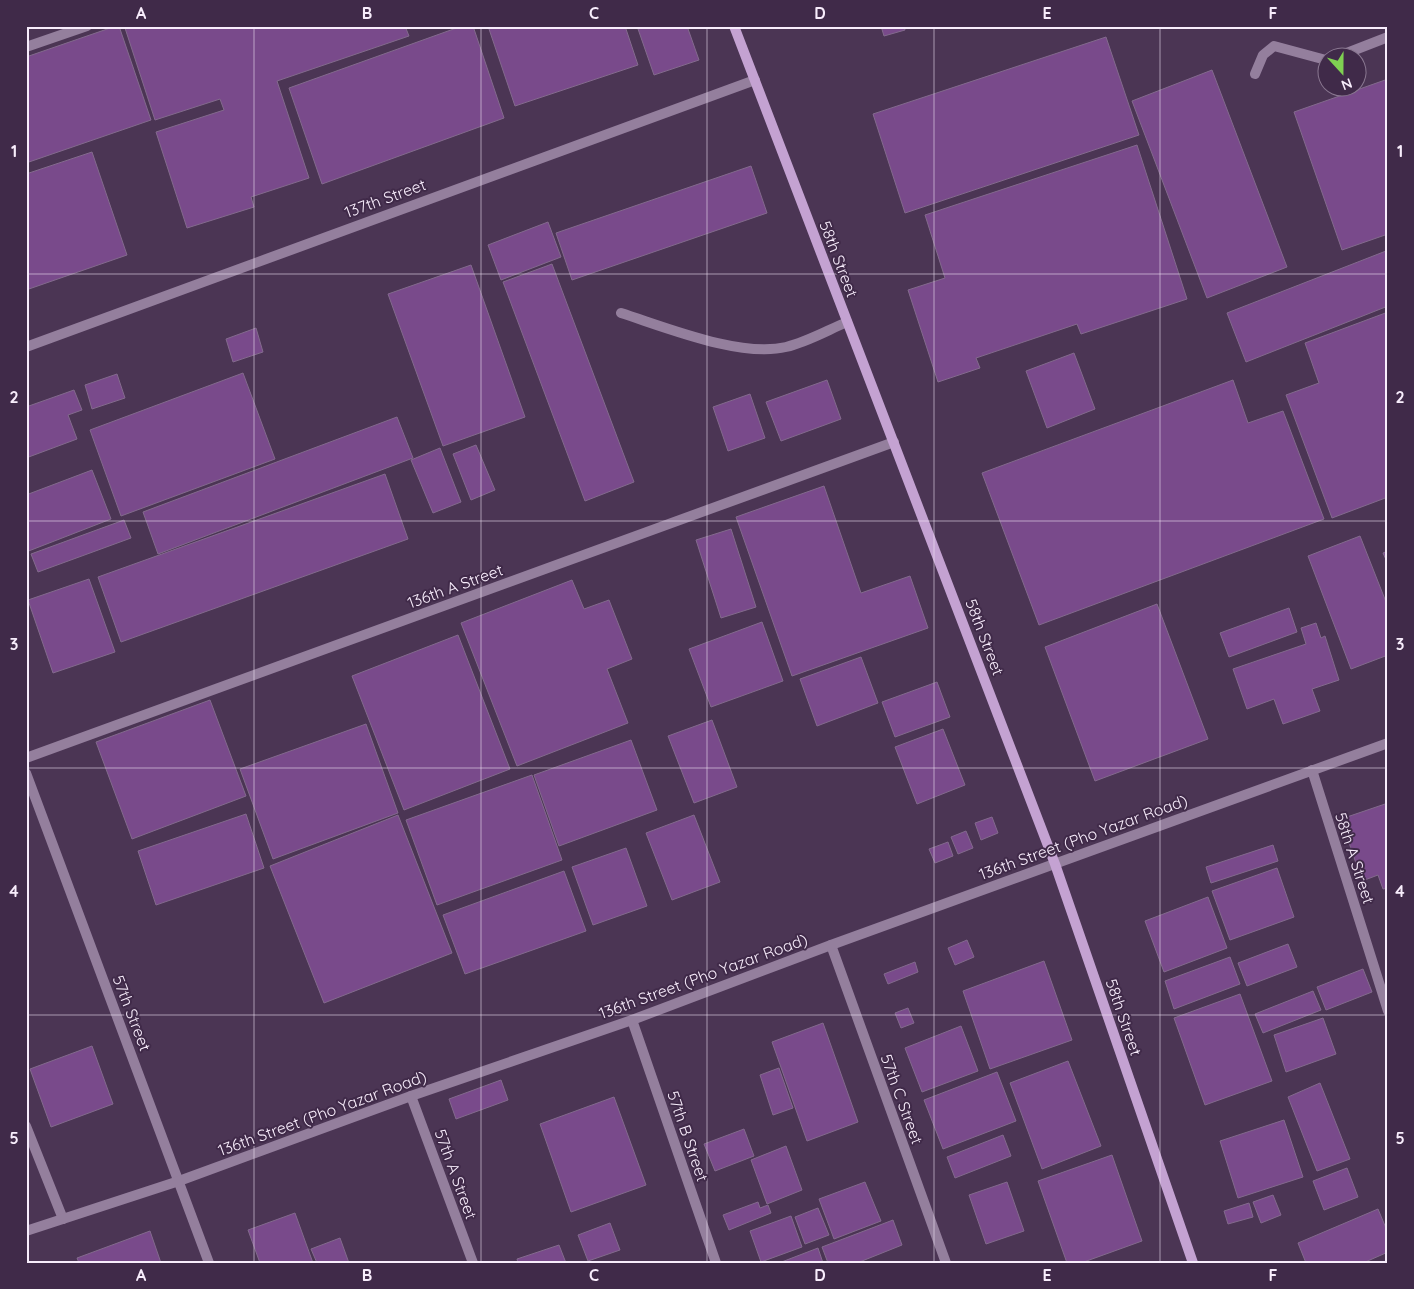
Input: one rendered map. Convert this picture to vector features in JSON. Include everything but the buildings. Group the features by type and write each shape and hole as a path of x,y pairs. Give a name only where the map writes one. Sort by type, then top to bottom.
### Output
{"main road":[{"name":"58th Street","path":"734,26 1055,864 1193,1263"}],"street":[{"path":"26,47 87,26"},
{"path":"1360,48 1388,37"},
{"path":"1255,74 1263,55 1274,46 1316,57"},
{"name":"137th Street","path":"26,347 755,80"},
{"path":"621,313 687,334 760,350 786,347 847,322"},
{"name":"136th A Street","path":"26,758 894,442"},
{"name":"136th Street (Pho Yazar Road)","path":"26,1231 179,1181 412,1096 632,1020 831,945 1388,743"},
{"name":"58th A Street","path":"1312,770 1388,1011"},
{"name":"57th Street","path":"26,773 209,1263"},
{"name":"57th C Street","path":"831,945 946,1263"},
{"name":"57th B Street","path":"632,1020 716,1263"},
{"name":"57th A Street","path":"412,1096 473,1263"},
{"path":"26,1126 63,1219"}]}
